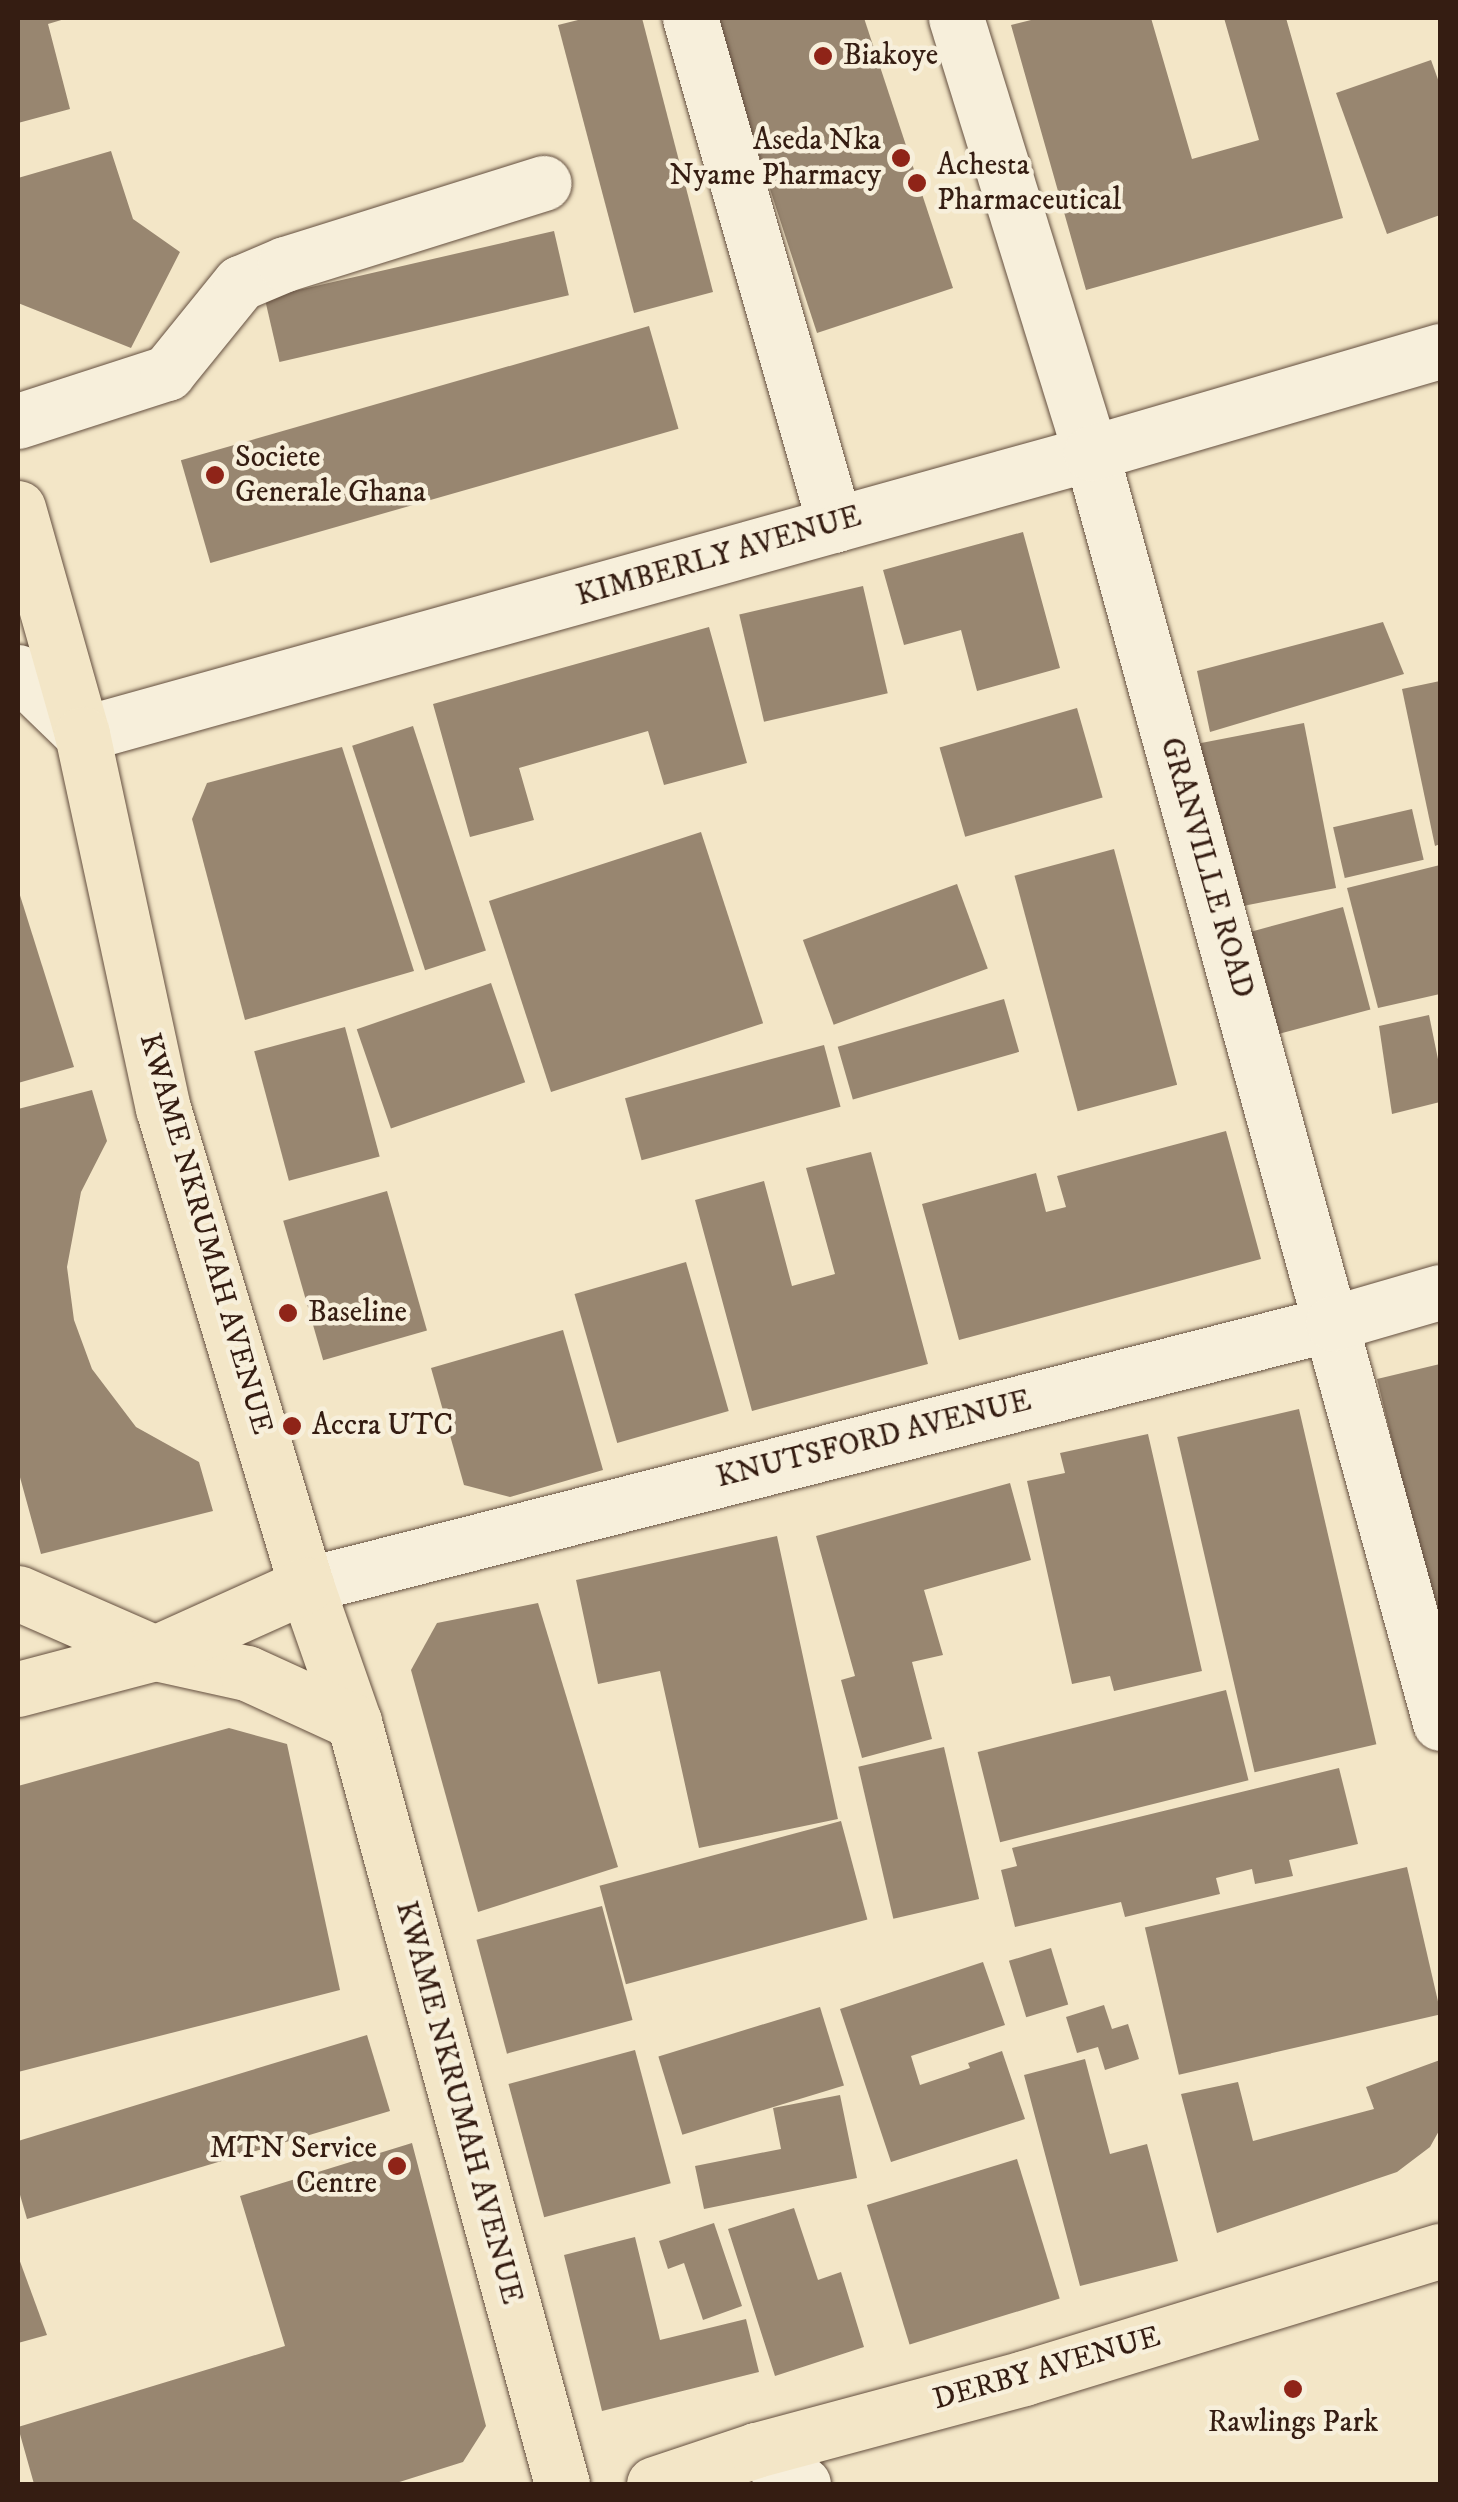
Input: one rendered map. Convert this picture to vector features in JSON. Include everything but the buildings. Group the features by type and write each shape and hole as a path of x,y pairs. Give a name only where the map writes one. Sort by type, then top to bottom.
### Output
{"main road":[{"name":"KWAME NKRUMAH AVENUE","path":"18,508 82,734 163,1108 306,1585 354,1722 562,2484"},
{"path":"18,1689 155,1654 306,1585"},
{"path":"18,1593 155,1654 247,1673 354,1722"},
{"name":"DERBY AVENUE","path":"654,2484 756,2450 1024,2378 1440,2251"}],"street":[{"path":"690,18 835,525"},
{"name":"GRANVILLE ROAD","path":"956,18 1091,453 1440,1723"},
{"path":"18,421 167,372 240,283 285,264 544,183"},
{"name":"KIMBERLY AVENUE","path":"82,734 1091,453 1440,350"},
{"path":"18,672 82,734"},
{"name":"KNUTSFORD AVENUE","path":"306,1585 1333,1324 1440,1292"},
{"path":"756,2450 804,2484"}],"place":[{"name":"Biakoye","path":"823,56"},
{"name":"Aseda Nka Nyame Pharmacy","path":"901,158"},
{"name":"Achesta Pharmaceutical","path":"917,183"},
{"name":"Societe Generale Ghana","path":"215,475"},
{"name":"Baseline","path":"288,1313"},
{"name":"Accra UTC","path":"292,1426"},
{"name":"MTN Service Centre","path":"397,2166"},
{"name":"Rawlings Park","path":"1293,2389"}]}
